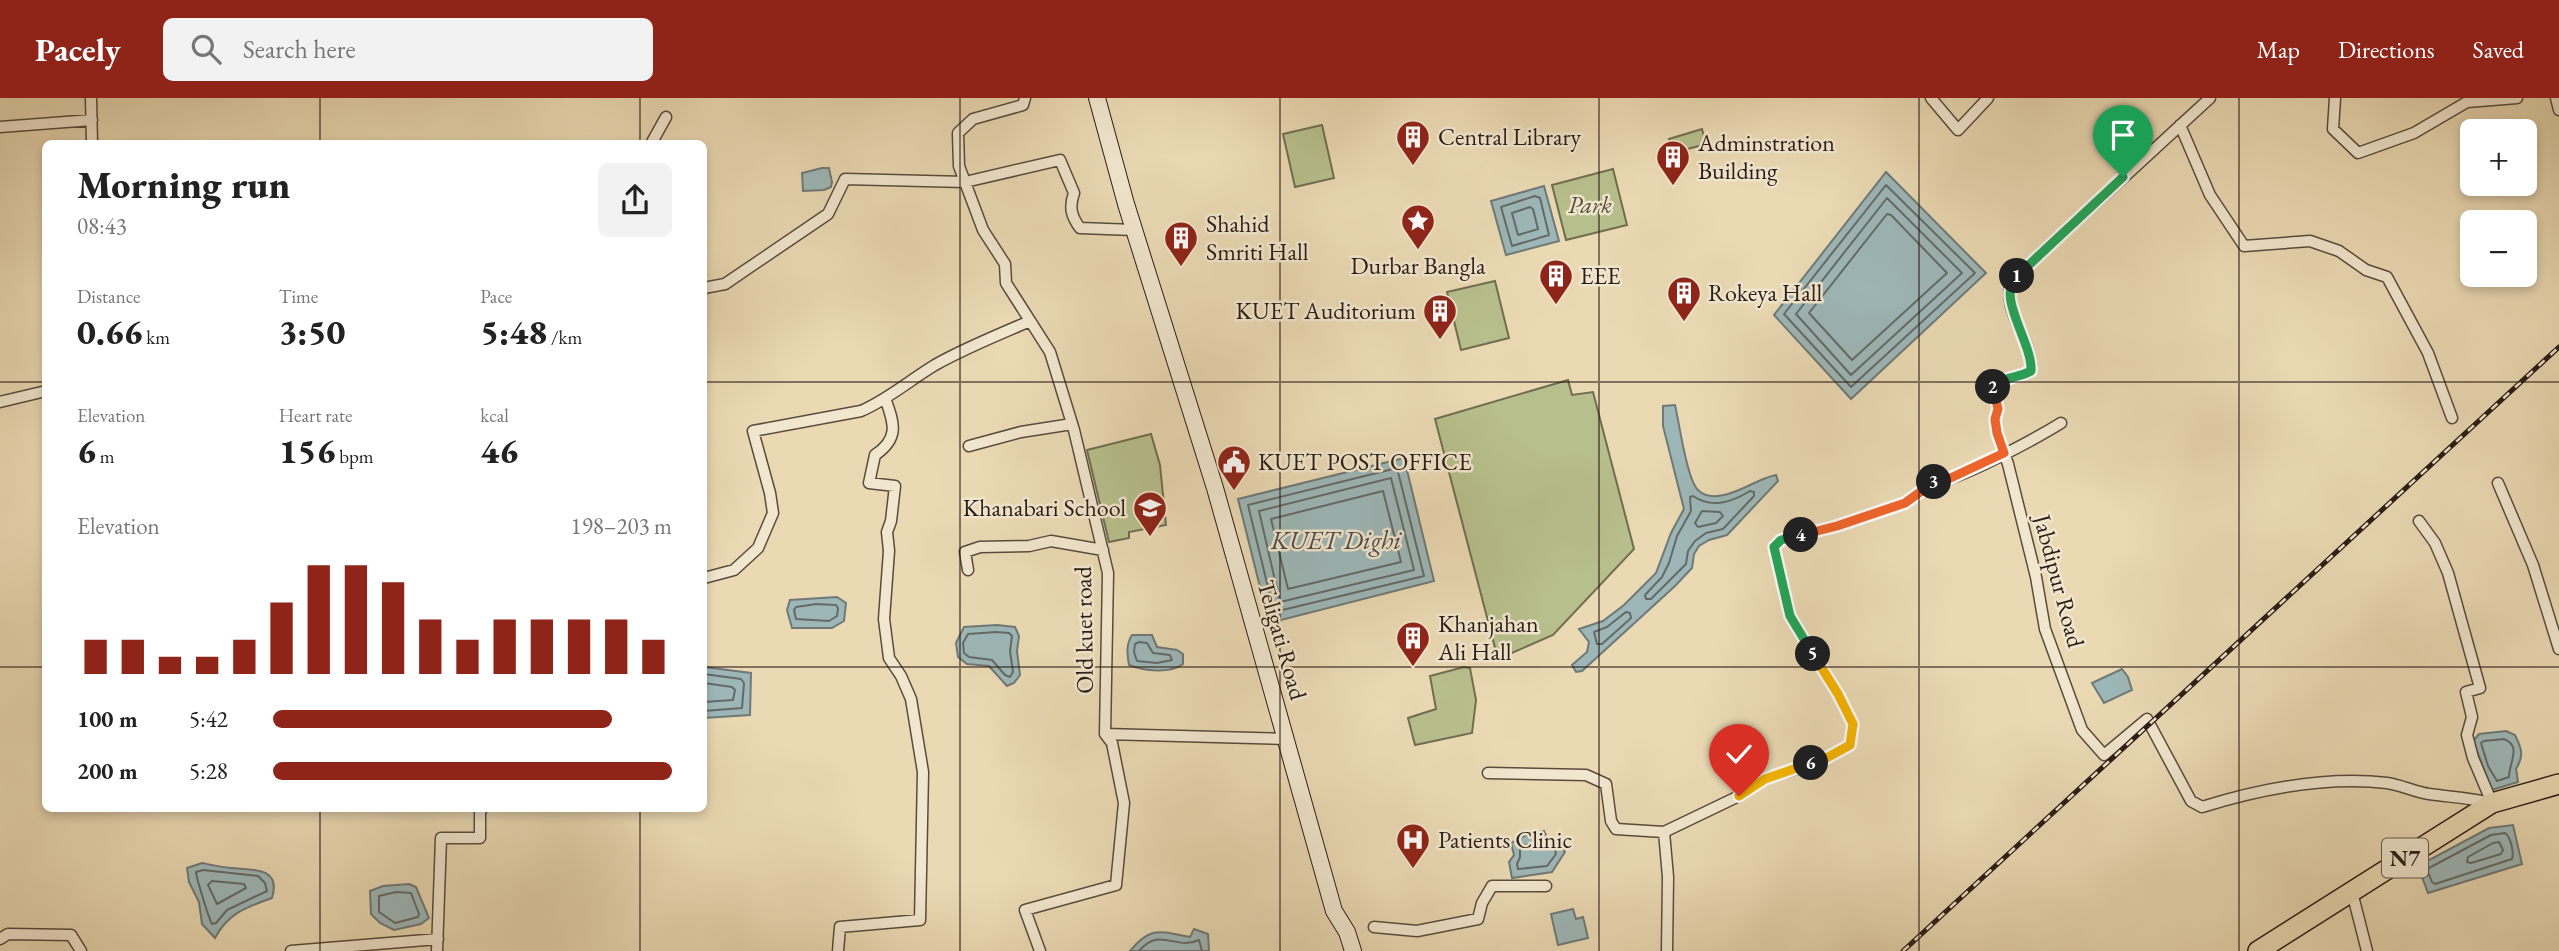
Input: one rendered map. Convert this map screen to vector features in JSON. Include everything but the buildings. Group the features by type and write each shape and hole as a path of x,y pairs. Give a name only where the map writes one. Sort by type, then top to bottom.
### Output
{"highway":[{"name":"N7","path":"2258,951 2492,803 2559,784"}],"main road":[{"name":"Teligati Road","path":"1097,98 1134,230 1215,488 1334,911 1347,932 1353,951"}],"street":[{"path":"91,98 93,140"},
{"name":"Old kuet road","path":"1025,98 1023,105 973,120 958,133 959,166 984,230 1005,264 1006,283 1050,352 1072,424 1108,573 1105,734 1112,743 1125,803 1116,885 1026,910 1040,951"},
{"path":"1931,98 1958,130 1988,98"},
{"name":"Jabdipur Road","path":"2210,98 2011,281 2009,289 2011,304 2032,359 2031,371 2021,377 1998,381 1992,388 1998,409 1995,419 1997,433 2036,578 2045,629 2082,730 2104,755 2147,719 2191,801 2203,807 2254,793 2358,781 2390,784 2427,794 2459,795 2492,803"},
{"path":"2334,98 2333,129 2358,153 2414,133 2467,102 2517,98"},
{"path":"2556,98 2559,110"},
{"path":"653,140 666,117"},
{"path":"0,127 92,120"},
{"path":"2180,125 2210,195 2244,246 2310,241 2339,251 2366,270 2387,277 2428,353 2452,418"},
{"path":"707,287 725,284 828,214 845,179 965,183 1060,160 1074,193 1070,203 1073,219 1080,228 1134,230"},
{"path":"707,577 734,570 758,548 773,513 771,493 753,431 861,411 877,405 937,364 1030,321"},
{"path":"0,402 42,392"},
{"path":"838,951 840,927 920,920 923,772 911,699 889,658 884,619 889,551 887,532 895,486 869,483 875,455 887,447 894,434 885,398"},
{"path":"1488,772 1586,775 1606,784 1611,821 1616,829 1664,832 1739,796 1765,779 1821,761 1850,745 1853,724 1838,694 1790,616 1774,547 1781,540 1837,526 1905,503 1934,482 1942,482 2061,423"},
{"path":"969,446 1021,432 1072,424"},
{"path":"2498,483 2533,565 2559,649"},
{"path":"2419,521 2435,542 2448,573 2480,688 2466,692 2472,717 2467,735 2473,758 2492,803"},
{"path":"968,570 965,552 980,547 1029,546 1051,541 1103,550"},
{"path":"1105,734 1287,739"},
{"path":"438,951 441,838 480,838 482,812"},
{"path":"1664,832 1668,877 1667,951"},
{"path":"1374,928 1417,931 1478,919 1482,903 1492,887 1546,886"},
{"path":"2352,891 2367,951"},
{"path":"0,939 8,934 71,934 81,951"},
{"path":"291,951 438,939"}],"green space":[{"path":"1322,125 1334,178 1295,187 1283,134"},
{"path":"1702,129 1706,144 1673,153 1669,139"},
{"name":"Park","path":"1613,169 1627,225 1566,240 1552,185"},
{"path":"1495,281 1509,338 1461,350 1447,292"},
{"path":"1568,380 1572,395 1593,392 1634,549 1553,635 1498,659 1435,419"},
{"path":"1151,434 1160,465 1166,525 1129,532 1129,538 1109,542 1087,450"},
{"path":"1464,667 1470,668 1476,700 1472,733 1415,745 1408,718 1436,709 1430,676"}],"water":[{"path":"829,168 831,187 803,191 802,173"},
{"path":"1886,172 1986,273 1851,399 1774,315"},
{"path":"1544,186 1559,241 1506,255 1491,201"},
{"path":"1675,405 1690,475 1698,490 1710,496 1717,496 1776,475 1778,481 1727,535 1699,546 1694,554 1692,568 1675,586 1582,671 1576,672 1572,665 1587,652 1589,642 1579,629 1603,621 1624,605 1656,573 1671,533 1684,509 1663,426 1663,406"},
{"name":"KUET Dighi","path":"1404,458 1434,581 1269,623 1238,499"},
{"path":"837,597 846,603 844,621 832,628 792,628 787,610 790,600"},
{"path":"964,627 1015,627 1019,636 1017,651 1020,675 1014,683 1007,686 989,666 967,664 958,657 956,643"},
{"path":"1132,635 1152,635 1157,647 1177,650 1183,654 1183,664 1171,669 1157,670 1129,665 1128,649"},
{"path":"707,667 751,673 750,715 707,718"},
{"path":"2122,669 2132,690 2104,703 2092,683"},
{"path":"2506,731 2515,735 2521,748 2516,769 2518,782 2492,790 2473,741 2479,734"},
{"path":"2513,825 2522,864 2428,893 2418,866 2489,828"},
{"path":"1544,831 1549,841 1558,841 1565,852 1552,872 1512,878 1509,862 1514,855 1511,843 1524,836"},
{"path":"202,863 255,870 268,875 274,888 272,898 246,908 232,917 215,938 202,924 199,902 189,882 187,868"},
{"path":"409,884 416,887 429,918 421,924 394,930 380,923 371,914 370,891 383,886"},
{"path":"1573,909 1576,919 1583,917 1588,938 1558,945 1551,914"},
{"path":"1194,929 1208,934 1209,951 1130,951 1150,934 1163,932 1190,937"}],"railway":[{"path":"1903,951 2559,347"}],"place":[{"name":"Central Library","path":"1413,167"},
{"name":"Adminstration Building","path":"1673,187"},
{"name":"Durbar Bangla","path":"1418,251"},
{"name":"Shahid Smriti Hall","path":"1181,268"},
{"name":"EEE","path":"1556,306"},
{"name":"Rokeya Hall","path":"1684,323"},
{"name":"KUET Auditorium","path":"1440,341"},
{"name":"KUET POST OFFICE","path":"1234,492"},
{"name":"Khanabari School","path":"1150,538"},
{"name":"Khanjahan Ali Hall","path":"1413,668"},
{"name":"Patients Clinic","path":"1413,870"}],"route":[{"path":"1739,796 1765,779 1798,766 1821,761 1843,750 1850,745 1853,724 1838,694 1790,616 1774,547 1781,540 1837,526 1905,503 1934,482 1942,482 2004,453 1997,433 1995,419 1998,409 1992,388 1998,381 2021,377 2031,371 2032,359 2011,304 2011,281 2123,177"}]}
